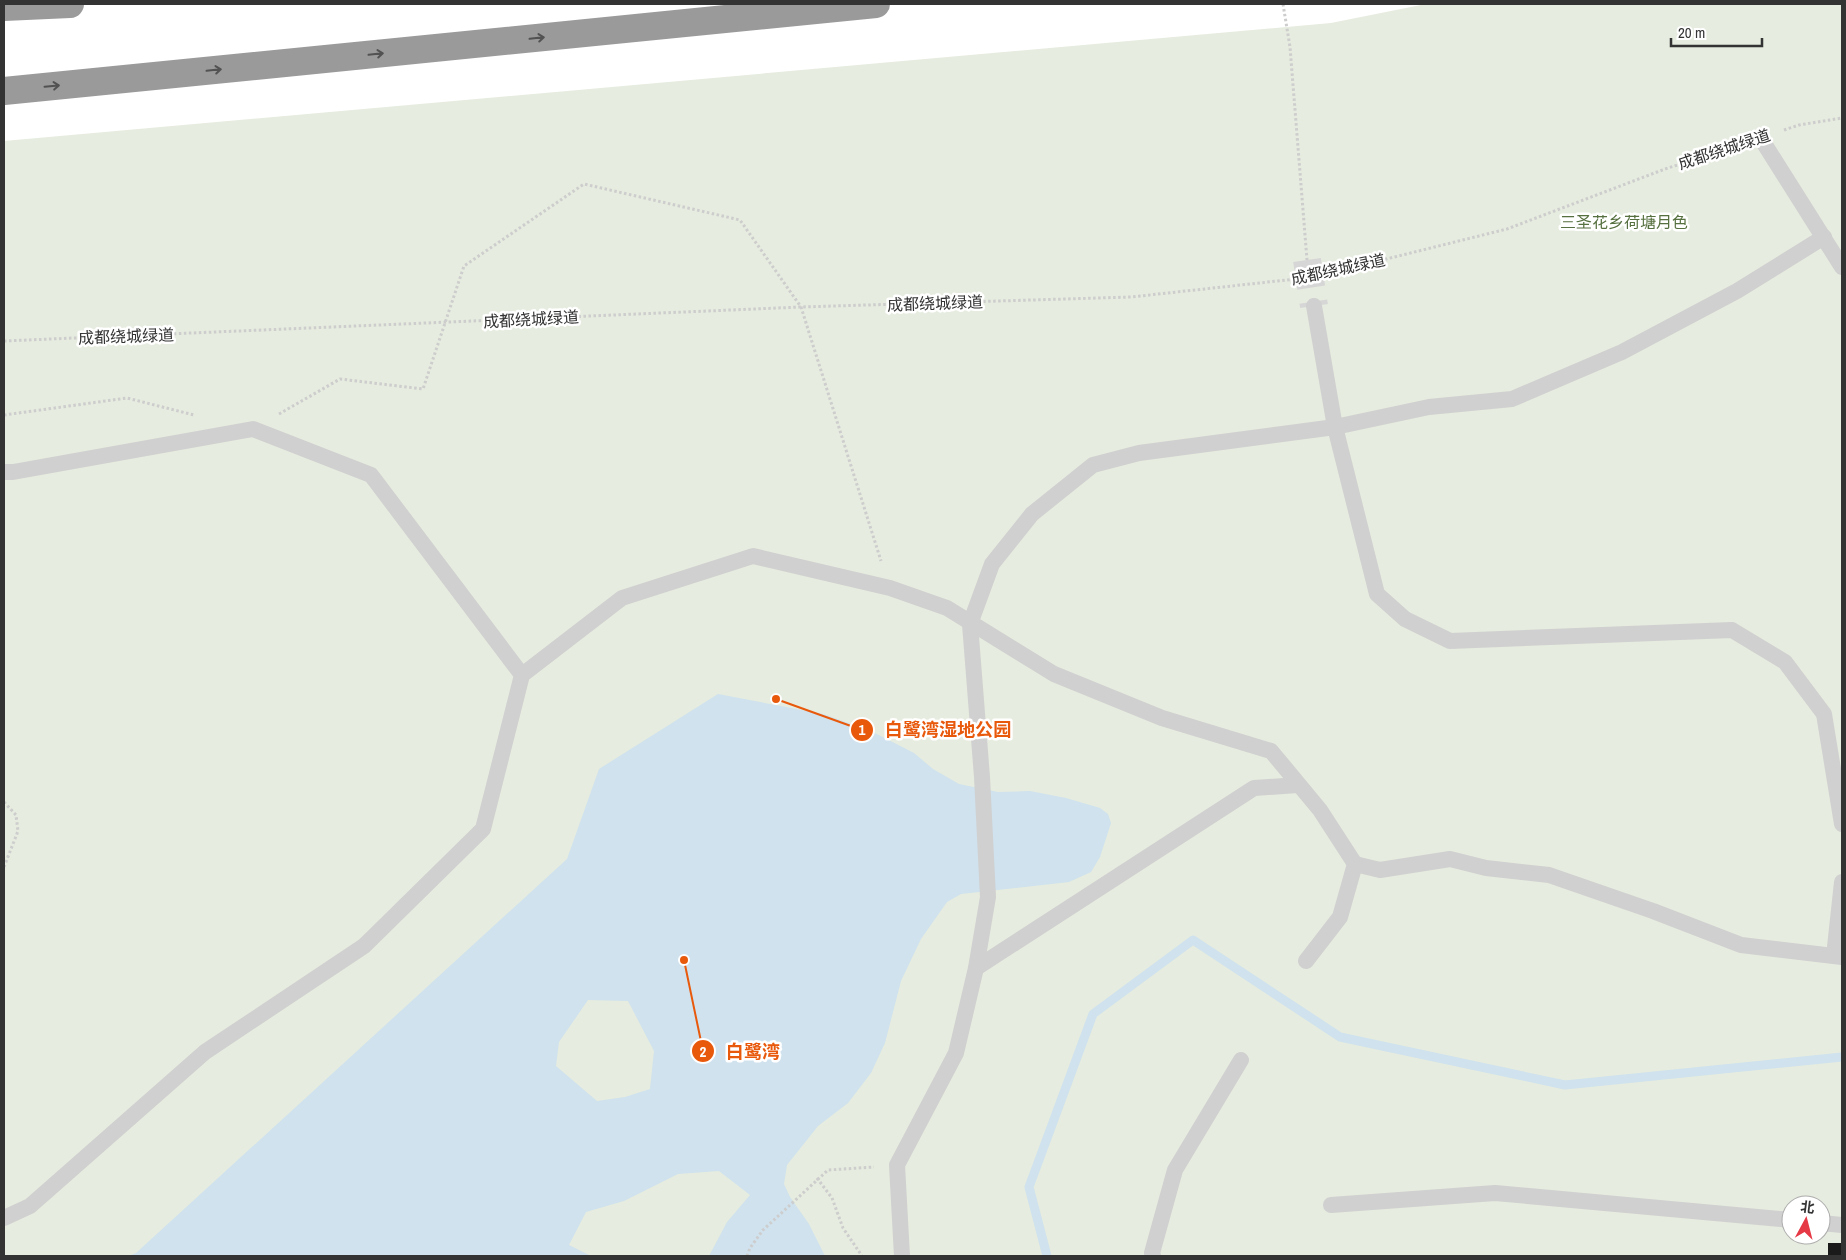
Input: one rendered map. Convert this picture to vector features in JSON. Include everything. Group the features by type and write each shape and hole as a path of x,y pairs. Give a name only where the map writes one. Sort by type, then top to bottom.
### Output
{"highway":[{"path":"4,7 70,4"},
{"path":"4,91 876,4"}],"lane":[{"path":"1760,137 1842,267"},
{"path":"902,1256 897,1165 956,1053 976,968 988,897 982,777 970,624 992,564 1032,514 1093,466 1139,453 1335,427 1430,407 1512,399 1622,352 1737,291 1824,237"},
{"path":"1314,306 1335,427 1377,594 1405,619 1450,641 1732,630 1785,662 1824,714 1842,824"},
{"path":"4,472 13,472 253,429 372,475 522,675"},
{"path":"4,1218 30,1206 204,1052 364,946 483,829 522,675 622,598 753,556 890,588 947,608 970,624 1054,674 1162,718 1271,751 1320,810 1355,864 1380,870 1450,859 1486,868 1549,875 1653,911 1741,945 1838,957 1842,882"},
{"path":"976,968 1254,788 1298,784"},
{"path":"1306,961 1340,917 1355,864"},
{"path":"1153,1256 1152,1253 1175,1170 1241,1060"},
{"path":"1331,1205 1495,1193 1781,1219"}],"path":[{"path":"1283,4 1290,48 1307,260"},
{"name":"成都绕城绿道","path":"4,341 801,307 1131,297 1314,276 1507,229 1665,169 1760,137 1799,125 1842,118"},
{"path":"253,429 340,379 423,389 464,266 584,184 740,220 801,307 890,588"},
{"path":"4,415 127,398 195,415"},
{"path":"4,802 16,815 18,831 4,867"},
{"path":"747,1256 750,1248 763,1230 817,1178 828,1170 897,1165"},
{"path":"817,1178 832,1198 843,1228 862,1256"}],"green space":[{"name":"三圣花乡荷塘月色","path":"1426,4 1842,4 1842,1256 4,1256 4,141 1331,23"}],"water":[{"path":"718,694 823,714 871,731 914,753 933,769 959,784 998,792 1030,791 1066,798 1100,808 1108,814 1111,823 1100,857 1091,872 1069,882 961,894 947,902 921,939 901,981 885,1043 871,1073 848,1103 818,1126 787,1165 784,1184 790,1197 809,1224 825,1256 709,1256 727,1222 750,1195 719,1171 678,1174 624,1201 586,1212 569,1245 591,1256 129,1256 136,1253 567,859 599,769","holes":["588,1000 628,1001 654,1051 650,1089 625,1097 597,1101 556,1066 559,1042"]}],"building":[{"path":"1831,1243 1842,1243 1842,1256 1828,1256 1828,1245 1831,1245"}],"waterway":[{"path":"1047,1256 1029,1187 1093,1014 1193,940 1340,1037 1565,1085 1842,1057"}],"tunnel":[{"path":"1307,260 1314,306"}],"place":[{"name":"白鹭湾湿地公园","path":"776,699"},
{"name":"白鹭湾","path":"684,960"}]}
